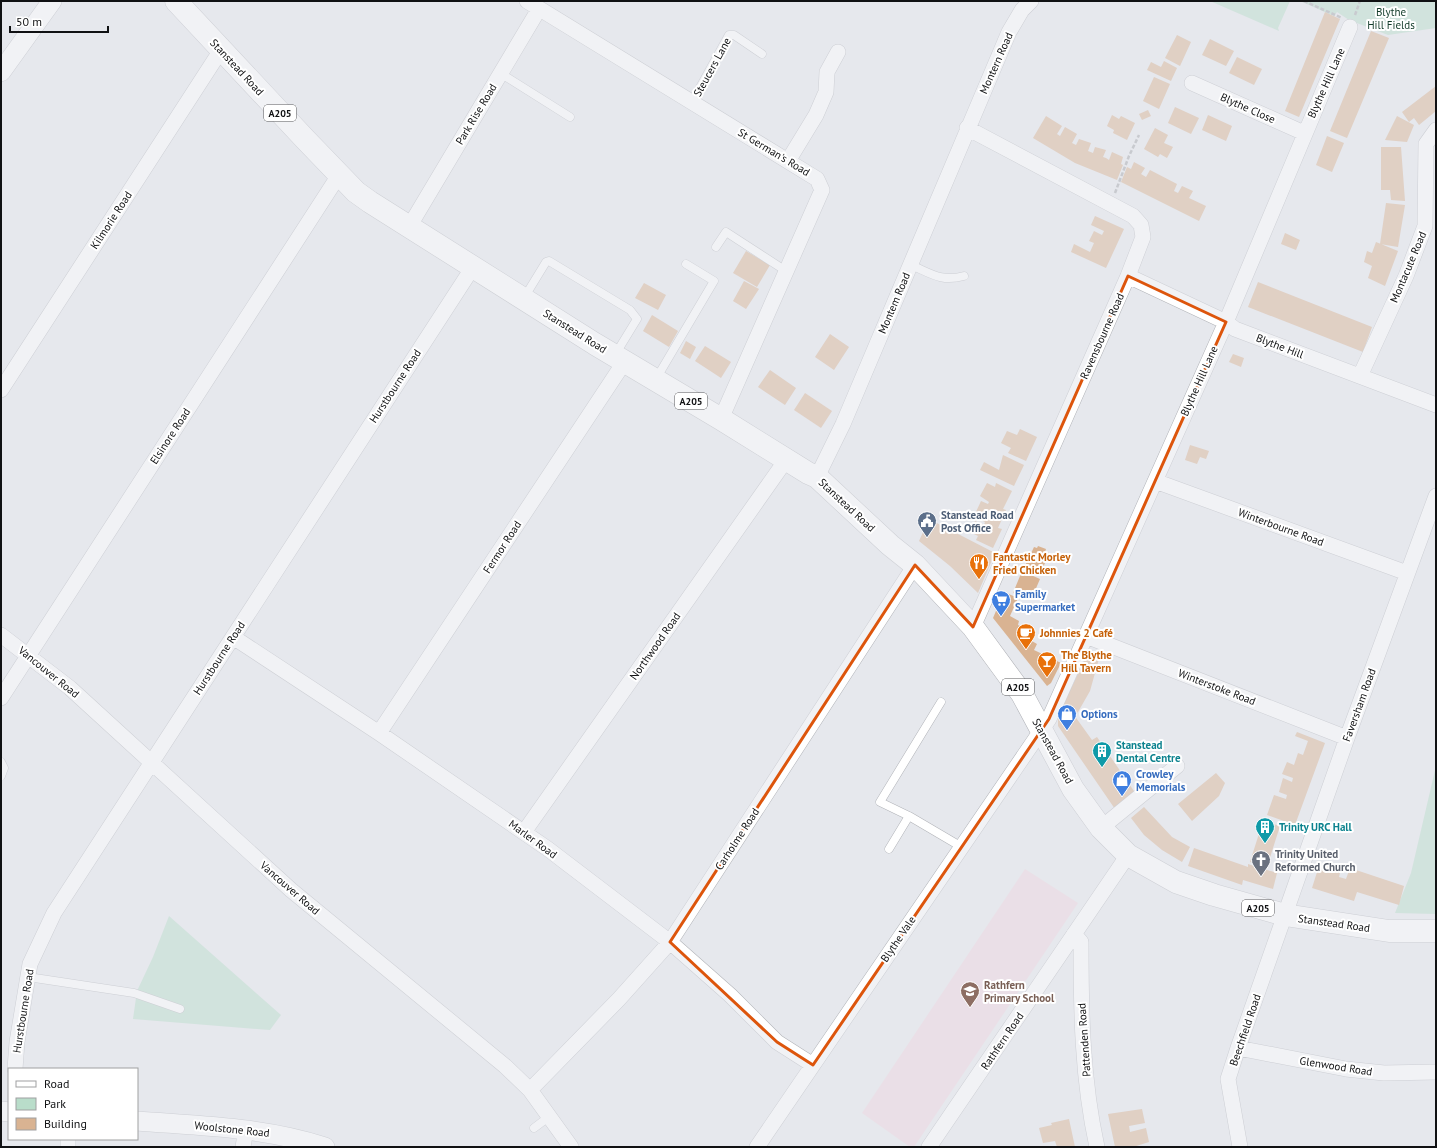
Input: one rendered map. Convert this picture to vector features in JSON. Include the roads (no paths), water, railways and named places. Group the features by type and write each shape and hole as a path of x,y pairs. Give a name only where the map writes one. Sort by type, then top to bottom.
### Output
{"highway":[{"name":"Stanstead Road","path":"176,1 339,175 370,202 524,299 722,419 808,474 817,477 890,545 915,565 973,627 1022,694 1041,732 1073,789 1101,828 1128,855 1176,882 1214,895 1285,915 1389,931 1436,931"}],"street":[{"path":"1,72 52,1"},
{"name":"Montern Road","path":"967,128 1009,32 1022,10 1031,1"},
{"name":"Park Rise Road","path":"409,227 500,73 537,4"},
{"name":"St German's Road","path":"537,4 692,102 817,178 822,190 722,419"},
{"name":"Blythe Hill Lane","path":"1041,732 1086,636 1226,322 1348,23"},
{"name":"Kilmorie Road","path":"1,390 221,50"},
{"path":"788,161 816,115 826,92 827,72 838,52"},
{"name":"Blythe Close","path":"1192,83 1304,133"},
{"name":"Ravensbourne Road","path":"967,128 1133,216 1141,225 1143,236 1128,276 973,627"},
{"name":"Montem Road","path":"817,477 843,424 911,265 967,128"},
{"name":"Montacute Road","path":"1360,376 1406,276 1431,229 1426,144 1436,130"},
{"name":"Elsinore Road","path":"1,698 339,175"},
{"name":"Hurstbourne Road","path":"15,1068 17,1042 30,964 54,912 473,267"},
{"name":"Blythe Hill","path":"1128,276 1226,322 1236,329 1436,405"},
{"name":"Fermor Road","path":"379,733 620,358"},
{"name":"Northwood Road","path":"524,832 786,460"},
{"name":"Winterbourne Road","path":"1155,481 1407,573"},
{"name":"Faversham Road","path":"1285,915 1347,738 1436,496"},
{"name":"Carholme Road","path":"530,1090 619,999 670,942 915,565"},
{"name":"Vancouver Road","path":"1,635 29,654 70,688 291,890 475,1041 530,1090 571,1147"},
{"name":"Winterstoke Road","path":"1086,636 1347,738"},
{"name":"Marler Road","path":"233,637 379,733 524,832 670,942 730,995 777,1042 813,1065"},
{"name":"Blythe Vale","path":"757,1147 960,846 1015,766 1041,732"},
{"path":"1101,828 1177,766"},
{"name":"Rathfern Road","path":"929,1147 1128,855"},
{"name":"Beechfield Road","path":"1240,1147 1228,1079 1285,915"},
{"name":"Pattenden Road","path":"1074,934 1081,942 1082,1046 1088,1100 1097,1147"},
{"name":"Glenwood Road","path":"1238,1048 1346,1069 1384,1074 1436,1072"},
{"name":"Woolstone Road","path":"138,1121 245,1138 296,1138 325,1147"}],"lane":[{"name":"Steucers Lane","path":"692,102 729,35 732,34 762,54"},
{"path":"500,73 570,117"},
{"path":"716,247 726,232 786,271"},
{"path":"524,299 546,262 550,261 633,313 637,319 620,345 620,358"},
{"path":"656,380 714,281 686,264"},
{"path":"911,265 951,280 964,276"},
{"path":"941,702 880,802 909,816 960,846"},
{"path":"1,762 4,768 1,776"},
{"path":"889,849 909,816"},
{"path":"28,977 134,993 180,1009"},
{"path":"534,1128 550,1116"}],"place":[{"name":"Stanstead Road Post Office","path":"927,538"},
{"name":"Fantastic Morley Fried Chicken","path":"979,580"},
{"name":"Family Supermarket","path":"1001,617"},
{"name":"Johnnies 2 Café","path":"1026,650"},
{"name":"The Blythe Hill Tavern","path":"1047,678"},
{"name":"Options","path":"1067,731"},
{"name":"Stanstead Dental Centre","path":"1102,768"},
{"name":"Crowley Memorials","path":"1122,797"},
{"name":"Trinity URC Hall","path":"1265,844"},
{"name":"Trinity United Reformed Church","path":"1261,877"},
{"name":"Rathfern Primary School","path":"970,1008"}],"park label":[{"name":"Blythe Hill Fields","path":"1391,18"}]}
